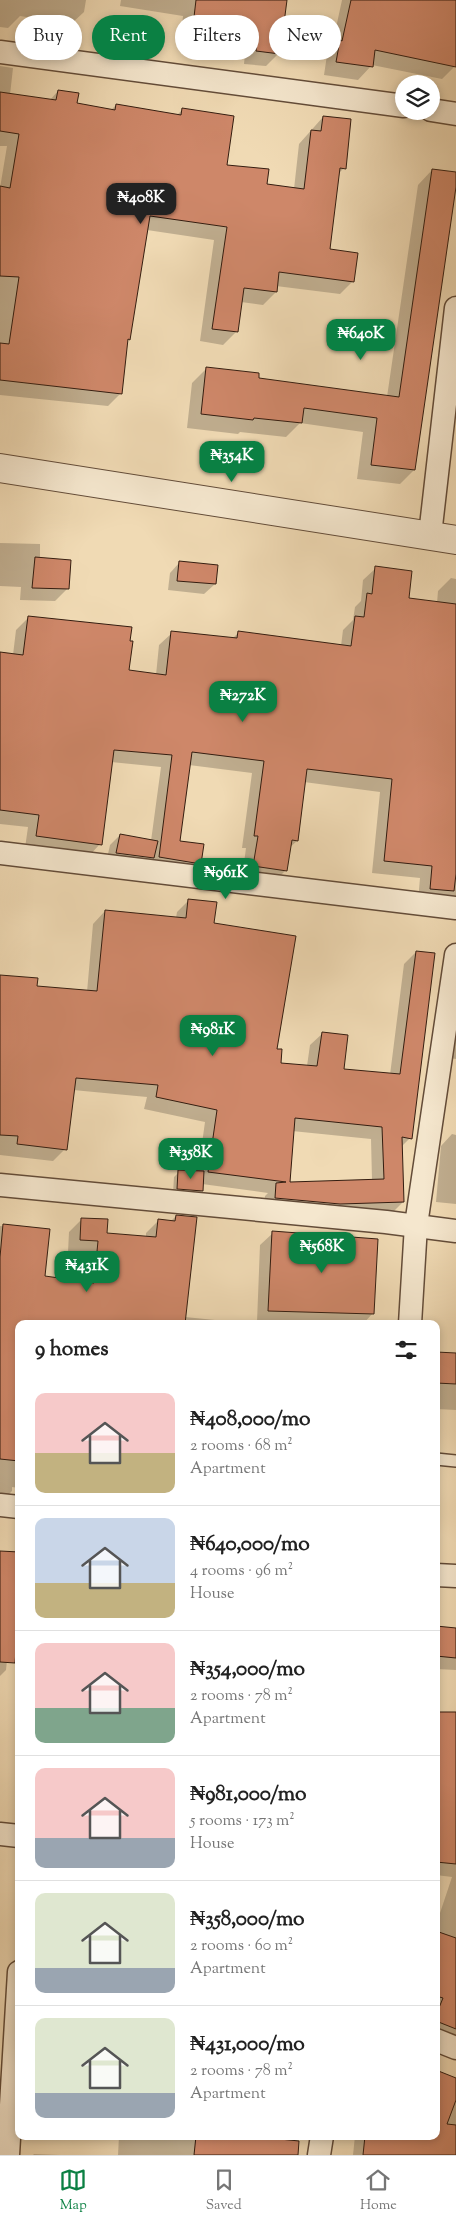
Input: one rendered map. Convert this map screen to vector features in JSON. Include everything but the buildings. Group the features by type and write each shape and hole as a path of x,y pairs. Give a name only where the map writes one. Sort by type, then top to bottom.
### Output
{"street":[{"path":"0,52 395,105"},
{"path":"440,111 456,114"},
{"path":"0,468 443,538 456,308"},
{"path":"0,853 456,908"},
{"path":"410,1320 416,1226 456,955"},
{"path":"0,1185 456,1231"},
{"path":"0,1505 15,1507"},
{"path":"440,1575 456,1576"},
{"path":"0,1834 15,1836"},
{"path":"8,2155 15,2039"},
{"path":"440,2042 456,2048"},
{"path":"319,2155 321,2140"}],"lane":[{"path":"440,1459 456,1461"}]}
